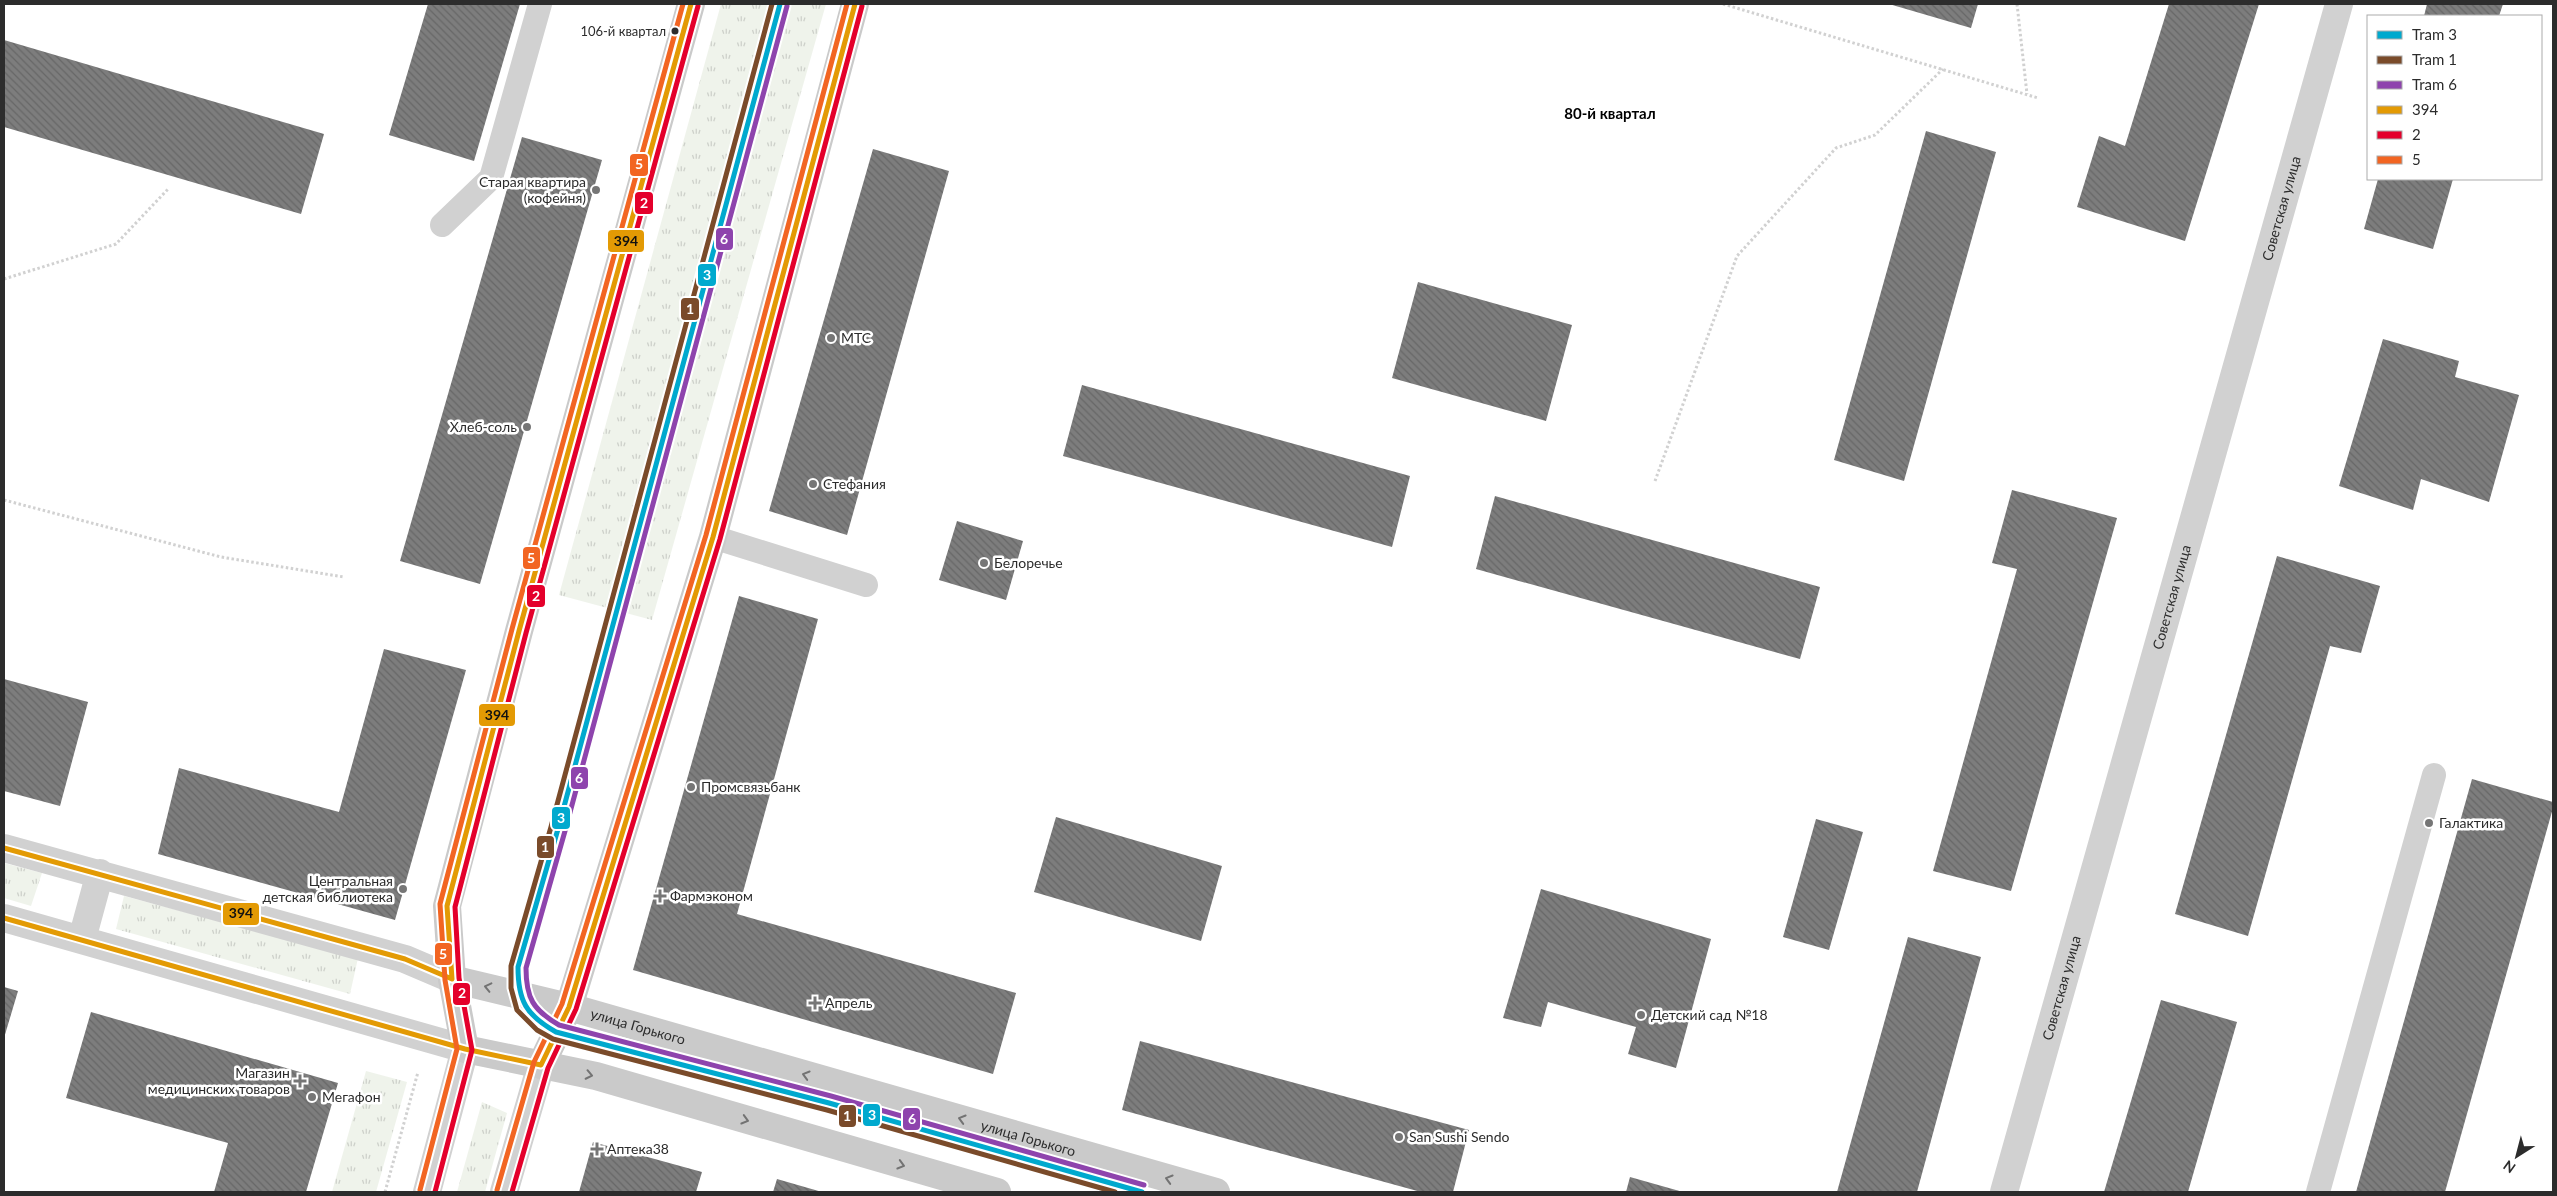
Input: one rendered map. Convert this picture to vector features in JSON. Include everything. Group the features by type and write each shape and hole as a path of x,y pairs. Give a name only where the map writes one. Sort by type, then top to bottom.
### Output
{"main road":[{"path":"691,4 518,631 447,906 452,978 465,1049 596,1076 997,1192"},
{"path":"541,1065 569,1008 713,537 855,4"},
{"name":"улица Горького","path":"452,978 569,1008 1216,1192"}],"street":[{"name":"Советская улица","path":"2004,1192 2338,4"},
{"name":"улица Горького","path":"4,848 100,873 405,959 452,978"},
{"path":"82,939 100,873"},
{"path":"4,918 465,1049 427,1192"},
{"path":"504,1192 541,1065"}],"lane":[{"path":"442,225 491,178 540,4"},
{"path":"713,537 866,585"},
{"path":"2318,1192 2434,776"}],"path":[{"path":"1723,4 2038,98"},
{"path":"2017,4 2027,94"},
{"path":"1655,481 1736,256 1836,148 1875,135 1944,69"},
{"path":"4,279 116,244 169,188"},
{"path":"4,500 220,557 344,577"},
{"path":"385,1192 418,1072"}],"green space":[{"path":"721,4 826,4 652,620 559,595"},
{"path":"4,863 42,873 31,906 4,898"},
{"path":"124,896 358,958 350,994 116,929"},
{"path":"366,1071 407,1082 376,1192 332,1192"},
{"path":"482,1102 507,1113 485,1192 457,1192"}],"building":[{"path":"428,4 520,4 474,161 389,135"},
{"path":"1889,4 1978,4 1971,28"},
{"path":"2169,4 2259,4 2185,241 2077,207 2099,136 2125,146"},
{"path":"2427,4 2503,4 2499,15 2424,15"},
{"path":"4,40 324,134 301,214 4,127"},
{"path":"1926,131 1996,152 1904,481 1834,460"},
{"path":"522,137 602,160 480,584 400,561"},
{"path":"873,149 949,171 847,535 769,511"},
{"path":"2378,180 2453,180 2433,249 2364,229"},
{"path":"1418,282 1572,325 1546,421 1392,378"},
{"path":"2383,339 2459,361 2455,377 2519,395 2489,502 2421,479 2413,510 2339,486"},
{"path":"1082,385 1410,476 1392,547 1063,456"},
{"path":"2012,490 2117,518 2011,891 1933,871 2017,569 1992,563"},
{"path":"1495,496 1820,587 1800,659 1476,569"},
{"path":"957,521 1023,541 1006,600 939,580"},
{"path":"2277,556 2380,586 2361,653 2330,646 2248,936 2175,914"},
{"path":"739,596 818,619 737,914 1016,993 993,1074 633,970"},
{"path":"384,649 466,670 395,920 158,854 179,768 339,812"},
{"path":"4,679 88,702 60,806 4,791"},
{"path":"2472,779 2553,802 2553,808 2445,1192 2356,1192"},
{"path":"1056,817 1222,866 1201,941 1034,892"},
{"path":"1816,819 1863,832 1829,950 1783,937"},
{"path":"1541,889 1711,939 1676,1068 1628,1054 1636,1027 1548,1002 1541,1027 1503,1018"},
{"path":"1908,937 1981,957 1917,1192 1837,1192"},
{"path":"4,987 18,991 4,1038"},
{"path":"2161,1000 2237,1022 2188,1192 2104,1192"},
{"path":"91,1012 338,1083 306,1192 214,1192 228,1143 66,1098"},
{"path":"1140,1041 1469,1130 1453,1192 1421,1192 1122,1110"},
{"path":"593,1142 702,1172 696,1192 579,1192"},
{"path":"1630,1177 1683,1192 1626,1192"},
{"path":"777,1179 822,1192 773,1192"}],"tram line":[{"name":"1","path":"772,4 551,827 511,966 511,988 517,1010 537,1030 553,1039 827,1110 1115,1192"},
{"name":"3","path":"780,4 558,829 518,967 518,979 522,998 531,1013 556,1032 829,1103 1142,1192"},
{"name":"6","path":"787,6 565,831 526,968 530,995 537,1008 559,1025 831,1096 1144,1185"}],"transit line":[{"name":"5","path":"420,1190 457,1049 445,980 440,904 512,629 683,4"},
{"name":"394","path":"4,848 405,959 452,979 447,906 519,631 691,4"},
{"name":"5","path":"497,1190 534,1062 562,1004 706,535 847,4"},
{"name":"394","path":"4,918 465,1049 541,1065 569,1007 713,537 855,4"},
{"name":"2","path":"435,1192 472,1050 459,978 455,907 526,633 698,6"},
{"name":"2","path":"512,1192 548,1068 576,1009 720,539 862,6"}],"place":[{"name":"106-й квартал","path":"675,31"},
{"name":"Старая квартира (кофейня)","path":"596,190"},
{"name":"МТС","path":"831,338"},
{"name":"Хлеб-соль","path":"527,427"},
{"name":"Стефания","path":"813,484"},
{"name":"Белоречье","path":"984,563"},
{"name":"Промсвязьбанк","path":"691,787"},
{"name":"Галактика","path":"2429,823"},
{"name":"Центральная детская библиотека","path":"403,889"},
{"name":"Фармэконом","path":"660,896"},
{"name":"Апрель","path":"815,1003"},
{"name":"Детский сад №18","path":"1641,1015"},
{"name":"Магазин медицинских товаров","path":"300,1081"},
{"name":"Мегафон","path":"312,1097"},
{"name":"San Sushi Sendo","path":"1399,1137"},
{"name":"Аптека38","path":"597,1149"}],"district":[{"name":"80-й квартал","path":"1610,114"}]}
